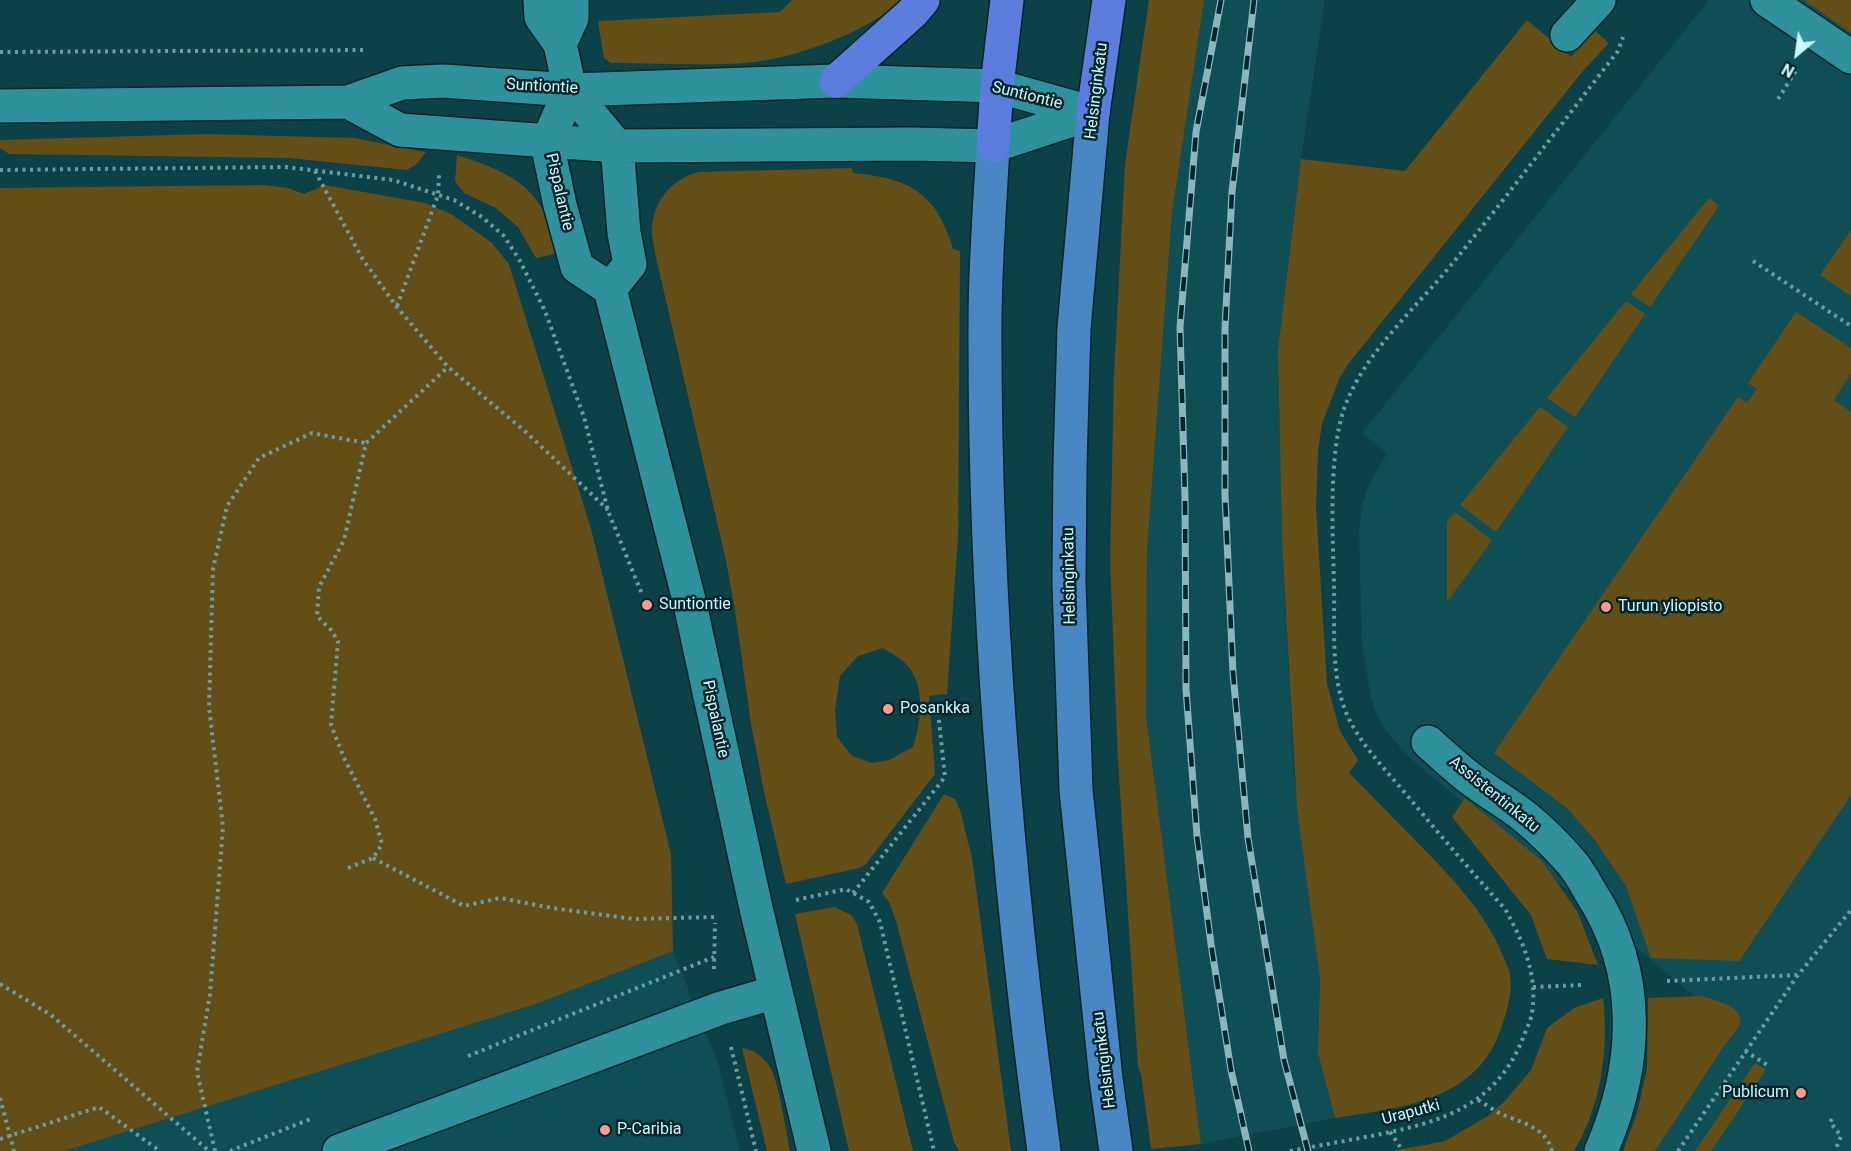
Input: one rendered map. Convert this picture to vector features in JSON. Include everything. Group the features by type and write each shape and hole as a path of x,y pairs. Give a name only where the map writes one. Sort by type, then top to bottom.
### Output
{"highway":[{"path":"836,81 912,13 923,0"},
{"path":"993,146 1007,0"},
{"name":"Helsinginkatu","path":"1094,113 1109,0"}],"main road":[{"name":"Helsinginkatu","path":"1094,113 1074,328 1069,583 1076,790 1106,1079 1116,1151"},
{"path":"993,146 985,321 990,580 1005,812 1044,1151"}],"street":[{"path":"540,0 541,16 560,44 570,90 617,146 624,233 630,264 610,289"},
{"path":"560,44 572,18 572,0"},
{"path":"1567,35 1599,0"},
{"path":"1767,0 1851,57"},
{"name":"Suntiontie","path":"0,106 348,102 402,83 443,81 570,90 836,81 997,86 1094,113"},
{"name":"Pispalantie","path":"570,90 547,143 560,205 577,267 610,289 690,604 756,908 814,1151"},
{"name":"Suntiontie","path":"348,102 400,130 547,143 617,146 912,144 993,146 1094,113"},
{"name":"Assistentinkatu","path":"1428,742 1462,772 1527,819 1573,863 1603,911 1617,945 1628,983 1629,1014 1625,1074 1617,1108 1600,1151"},
{"path":"339,1151 721,1008 776,992"}],"path":[{"path":"0,52 371,50"},
{"name":"Uraputki","path":"1290,1151 1425,1125 1454,1114 1478,1100 1509,1067 1532,1014 1531,969 1520,936 1505,909 1375,759 1348,716 1337,676 1333,553 1336,448 1342,413 1352,388 1369,362 1451,265 1618,51"},
{"path":"0,170 286,167 393,180 454,200 482,217 504,236 520,261 545,311 584,417 608,511 643,595"},
{"path":"315,171 362,258 396,306 448,367 526,432 608,511"},
{"path":"396,306 438,195"},
{"path":"1753,261 1851,326"},
{"path":"348,868 373,858 382,844 375,819 344,758 331,724 338,641 317,616 319,587 344,540 366,443 448,367"},
{"path":"215,1151 197,1072 210,994 223,827 209,707 213,569 227,506 259,458 312,433 366,443"},
{"path":"853,893 945,777 937,702"},
{"path":"373,858 464,906 500,898 634,919 716,918"},
{"path":"792,900 846,889 868,902 880,922 934,1151"},
{"path":"713,906 716,918 715,985 756,1151"},
{"path":"1678,1151 1798,975 1851,910"},
{"path":"461,1058 714,957"},
{"path":"0,984 51,1015 209,1151"},
{"path":"1745,1051 1769,1066"},
{"path":"0,1098 14,1151"},
{"path":"1478,1100 1539,1132 1552,1151"},
{"path":"0,1139 99,1107 160,1151"},
{"path":"230,1151 318,1116"},
{"path":"1832,1119 1830,1122 1841,1136 1835,1151"},
{"path":"1390,1132 1403,1151"}],"shaded area":[{"path":"792,0 902,0 887,12 849,33 807,50 765,60 728,64 678,64 611,63 604,58 598,21 780,12"},
{"path":"1149,0 1204,0 1172,213 1147,550 1146,715 1201,1144 1151,1149 1141,1074 1138,1067 1118,761 1110,561 1114,375 1125,164"},
{"path":"1204,0 1325,0 1301,159 1278,350 1282,542 1294,777 1320,979 1318,1053 1335,1118 1201,1144 1146,715 1147,550 1172,213"},
{"name":"Turun yliopisto","path":"1709,0 1851,0 1851,1151 1655,1151 1726,1043 1737,1032 1411,759 1385,730 1376,714 1362,646 1359,532 1362,506 1368,486 1387,453 1362,433"},
{"path":"1804,0 1851,0 1851,33"},
{"path":"1527,20 1571,57 1593,29 1609,43 1583,71 1349,363 1339,379 1322,424 1318,451 1316,508 1327,684 1340,731 1358,760 1349,773 1468,897 1497,942 1510,973 1510,995 1501,1028 1490,1052 1474,1071 1455,1086 1433,1097 1410,1104 1335,1118 1318,1053 1320,979 1297,808 1282,542 1278,350 1301,159 1405,171"},
{"path":"207,134 354,138 426,152 417,164 407,170 289,158 9,154 0,148 0,140"},
{"path":"457,155 494,168 526,189 542,209 558,253 536,258 518,227 496,208 464,193 455,181"},
{"path":"852,168 853,173 890,179 905,184 929,202 939,214 953,249 960,251 958,536 947,694 929,696 935,774 866,864 859,868 786,884 764,792 751,724 726,561 652,238 655,213 664,194 679,180 699,172","holes":["883,648 905,662 913,674 919,694 920,716 913,747 889,760 872,763 852,756 837,737 835,710 840,676 858,656"]},
{"path":"264,185 288,188 304,194 325,185 425,203 451,214 492,243 509,264 591,529 671,854 673,951 536,1004 64,1151 0,1151 0,188"},
{"path":"1709,198 1719,206 1650,307 1631,294"},
{"path":"1851,230 1851,296 1820,275"},
{"path":"1626,301 1645,314 1575,417 1547,398"},
{"path":"1796,312 1851,348 1851,373 1834,400 1851,412 1851,795 1739,961 1651,958 1626,886 1595,840 1567,808 1494,753 1738,397 1747,403 1757,389 1748,383"},
{"path":"1540,407 1568,427 1496,532 1460,505"},
{"path":"1455,512 1492,540 1447,602 1447,522"},
{"path":"944,794 955,799 960,810 972,858 1011,1151 959,1151 954,1142 896,921 889,902 882,893"},
{"path":"1465,798 1542,861 1577,911 1598,965 1547,959 1531,915 1452,817"},
{"path":"835,907 851,915 857,924 913,1151 849,1151 795,914"},
{"path":"673,951 717,1060 740,1151 64,1151 536,1004"},
{"path":"1702,996 1731,1007 1740,1017 1740,1024 1655,1151 1623,1151 1637,1113 1647,1069 1648,998"},
{"path":"1603,998 1605,1038 1601,1077 1591,1115 1574,1151 1393,1151 1445,1141 1488,1116 1505,1101 1531,1070 1547,1028 1574,1008"},
{"path":"742,1048 757,1053 771,1068 790,1151 767,1151"},
{"path":"1755,1063 1766,1070 1711,1151 1695,1151"}],"railway":[{"path":"1221,0 1196,132 1180,327 1185,498 1186,689 1197,836 1211,944 1231,1070 1249,1151"},
{"path":"1254,0 1232,192 1225,328 1225,495 1233,673 1248,838 1284,1060 1308,1151"}],"place":[{"name":"Suntiontie","path":"647,605"},
{"name":"Turun yliopisto","path":"1606,607"},
{"name":"Posankka","path":"888,709"},
{"name":"Publicum","path":"1801,1093"},
{"name":"P-Caribia","path":"605,1130"}]}
